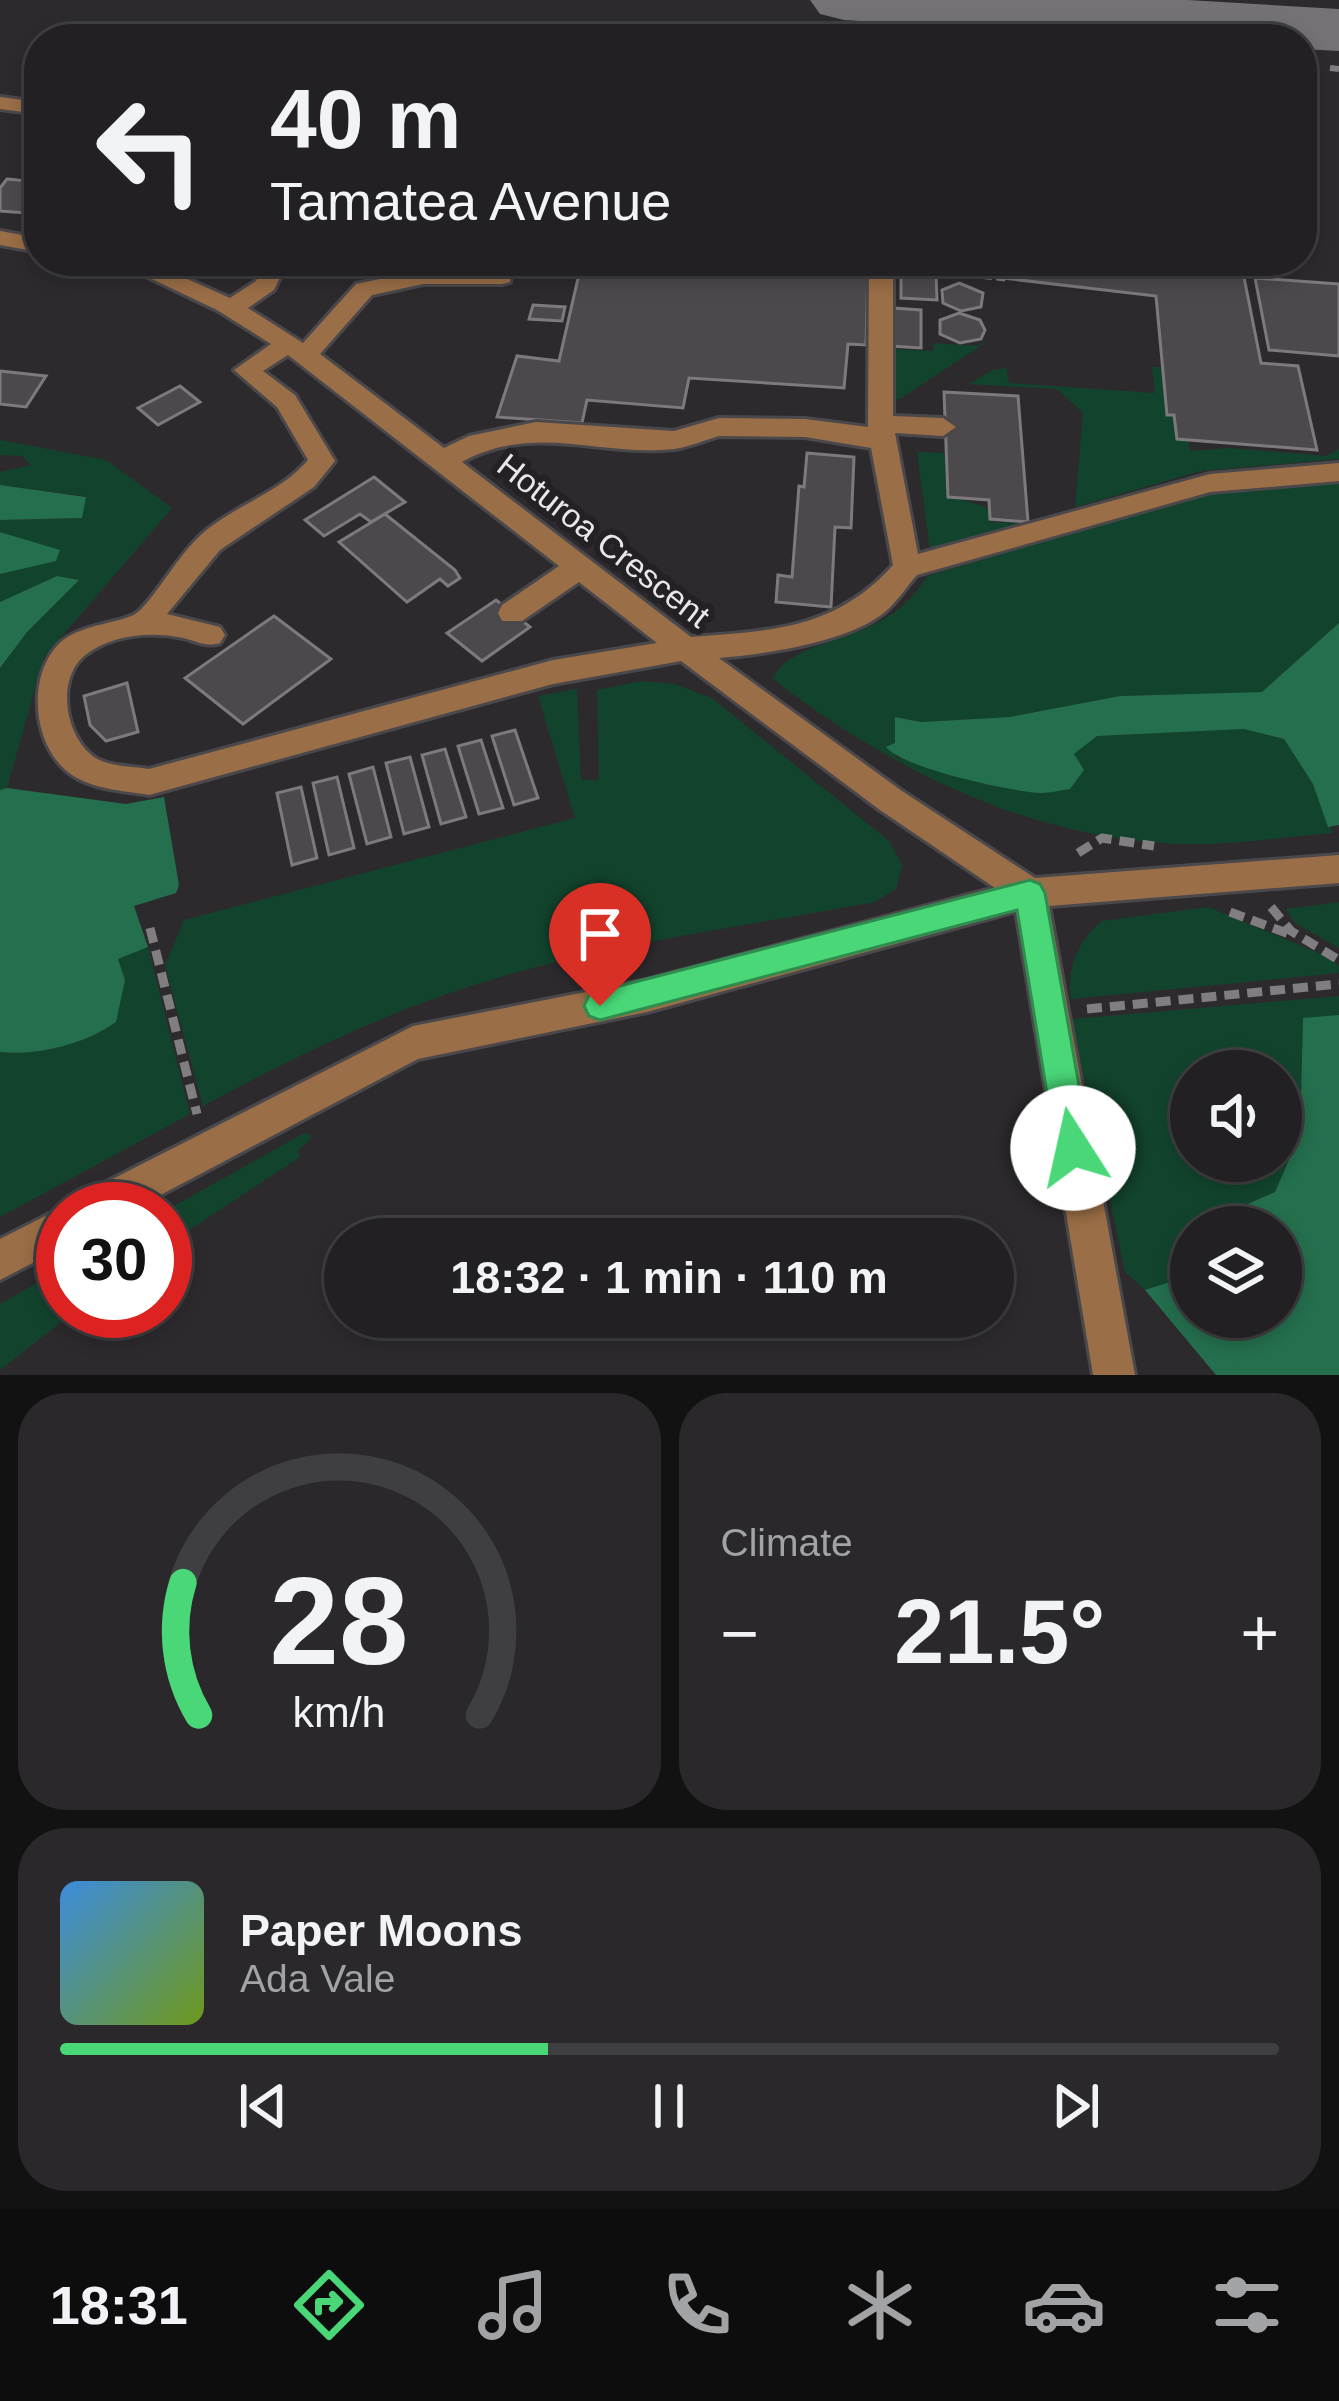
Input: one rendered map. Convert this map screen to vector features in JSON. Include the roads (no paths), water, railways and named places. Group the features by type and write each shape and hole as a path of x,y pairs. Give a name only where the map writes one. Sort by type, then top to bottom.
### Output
{"street":[{"name":"Hoturoa Crescent","path":"170,276 233,307 297,350 685,649 1030,893"},
{"path":"233,307 266,285 270,276"},
{"path":"374,287 378,276"},
{"path":"889,276 883,434 907,567"},
{"path":"147,621 198,550 310,479 322,461 286,401 246,370 297,350 364,289 423,277 502,277"},
{"path":"442,461 478,442 536,431 674,440 719,427 883,434 943,427"},
{"path":"209,635 147,621 102,629 82,643 56,674 49,706 70,757 94,772 149,782 553,672 685,649 754,644 844,622 874,604 907,567 1210,483 1339,472"},
{"path":"512,613 579,567"},
{"path":"146,1182 413,1042 647,996 1030,893 1339,869"},
{"path":"1030,893 1114,1375"},
{"path":"0,1260 36,1241"}]}
